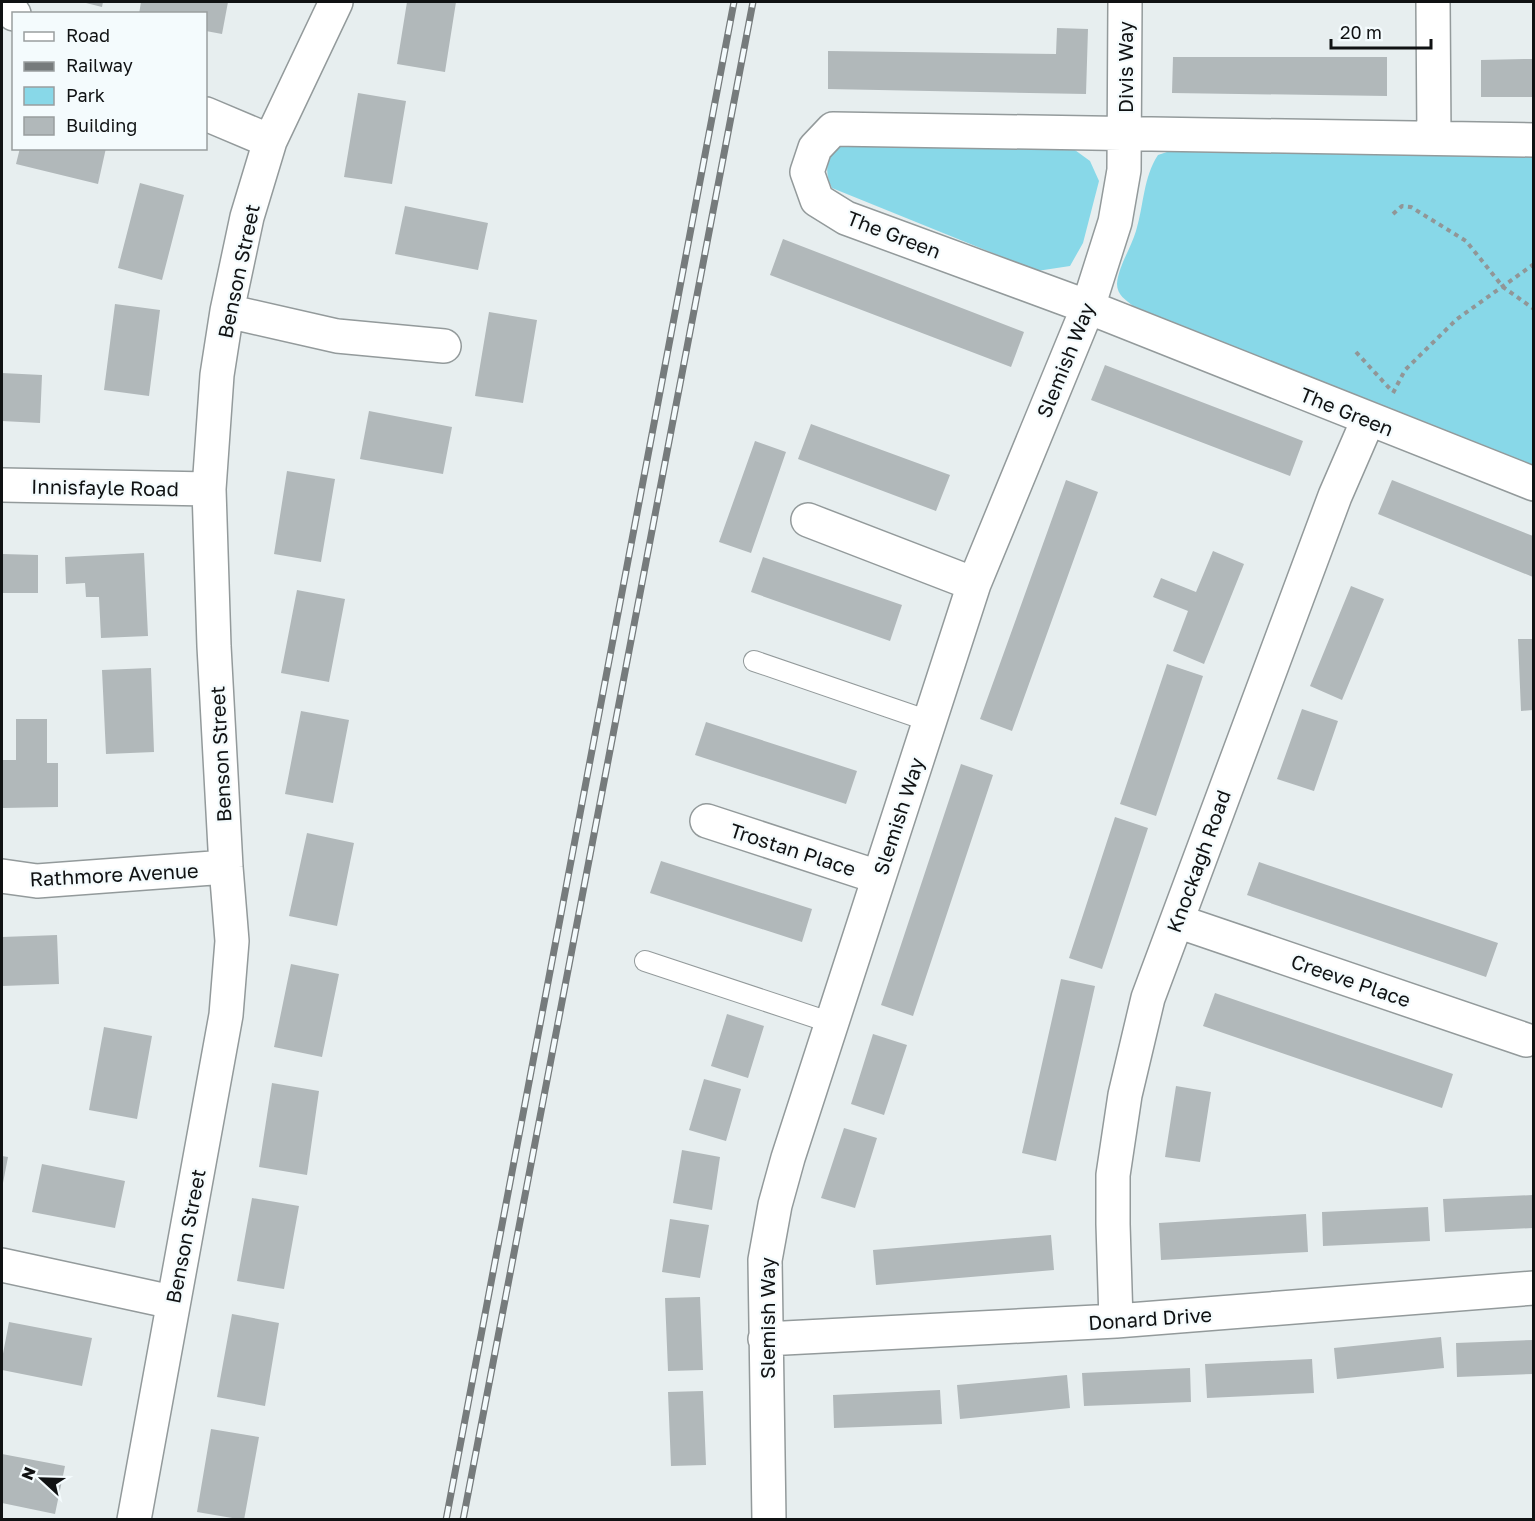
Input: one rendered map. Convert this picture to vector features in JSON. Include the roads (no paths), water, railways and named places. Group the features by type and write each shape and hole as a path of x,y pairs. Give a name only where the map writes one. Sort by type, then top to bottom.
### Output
{"street":[{"name":"Benson Street","path":"134,1520 226,1015 232,941 214,646 209,489 217,375 227,311 247,217 270,141 336,2"},
{"name":"Divis Way","path":"1125,2 1125,132"},
{"path":"1433,2 1434,138"},
{"path":"207,114 270,141"},
{"name":"The Green","path":"1533,140 833,129 815,148 807,172 817,200 846,218 1088,307 1533,484"},
{"name":"Slemish Way","path":"769,1520 765,1260 775,1205 878,877 974,584 1088,307 1115,222 1124,170 1125,132"},
{"path":"227,311 337,336 444,346"},
{"name":"Knockagh Road","path":"1116,1321 1113,1175 1125,1095 1148,998 1327,518 1368,420"},
{"name":"Innisfayle Road","path":"2,485 209,489"},
{"path":"808,520 974,584"},
{"name":"Trostan Place","path":"707,821 878,877"},
{"name":"Rathmore Avenue","path":"2,876 37,881 226,867"},
{"name":"Creeve Place","path":"1177,921 1526,1040"},
{"path":"2,1265 172,1302"},
{"name":"Donard Drive","path":"765,1339 1116,1321 1533,1288"}],"lane":[{"path":"754,661 929,721"},
{"path":"645,961 832,1023"}],"railway":[{"path":"446,1520 734,2"},
{"path":"463,1520 753,2"}]}
